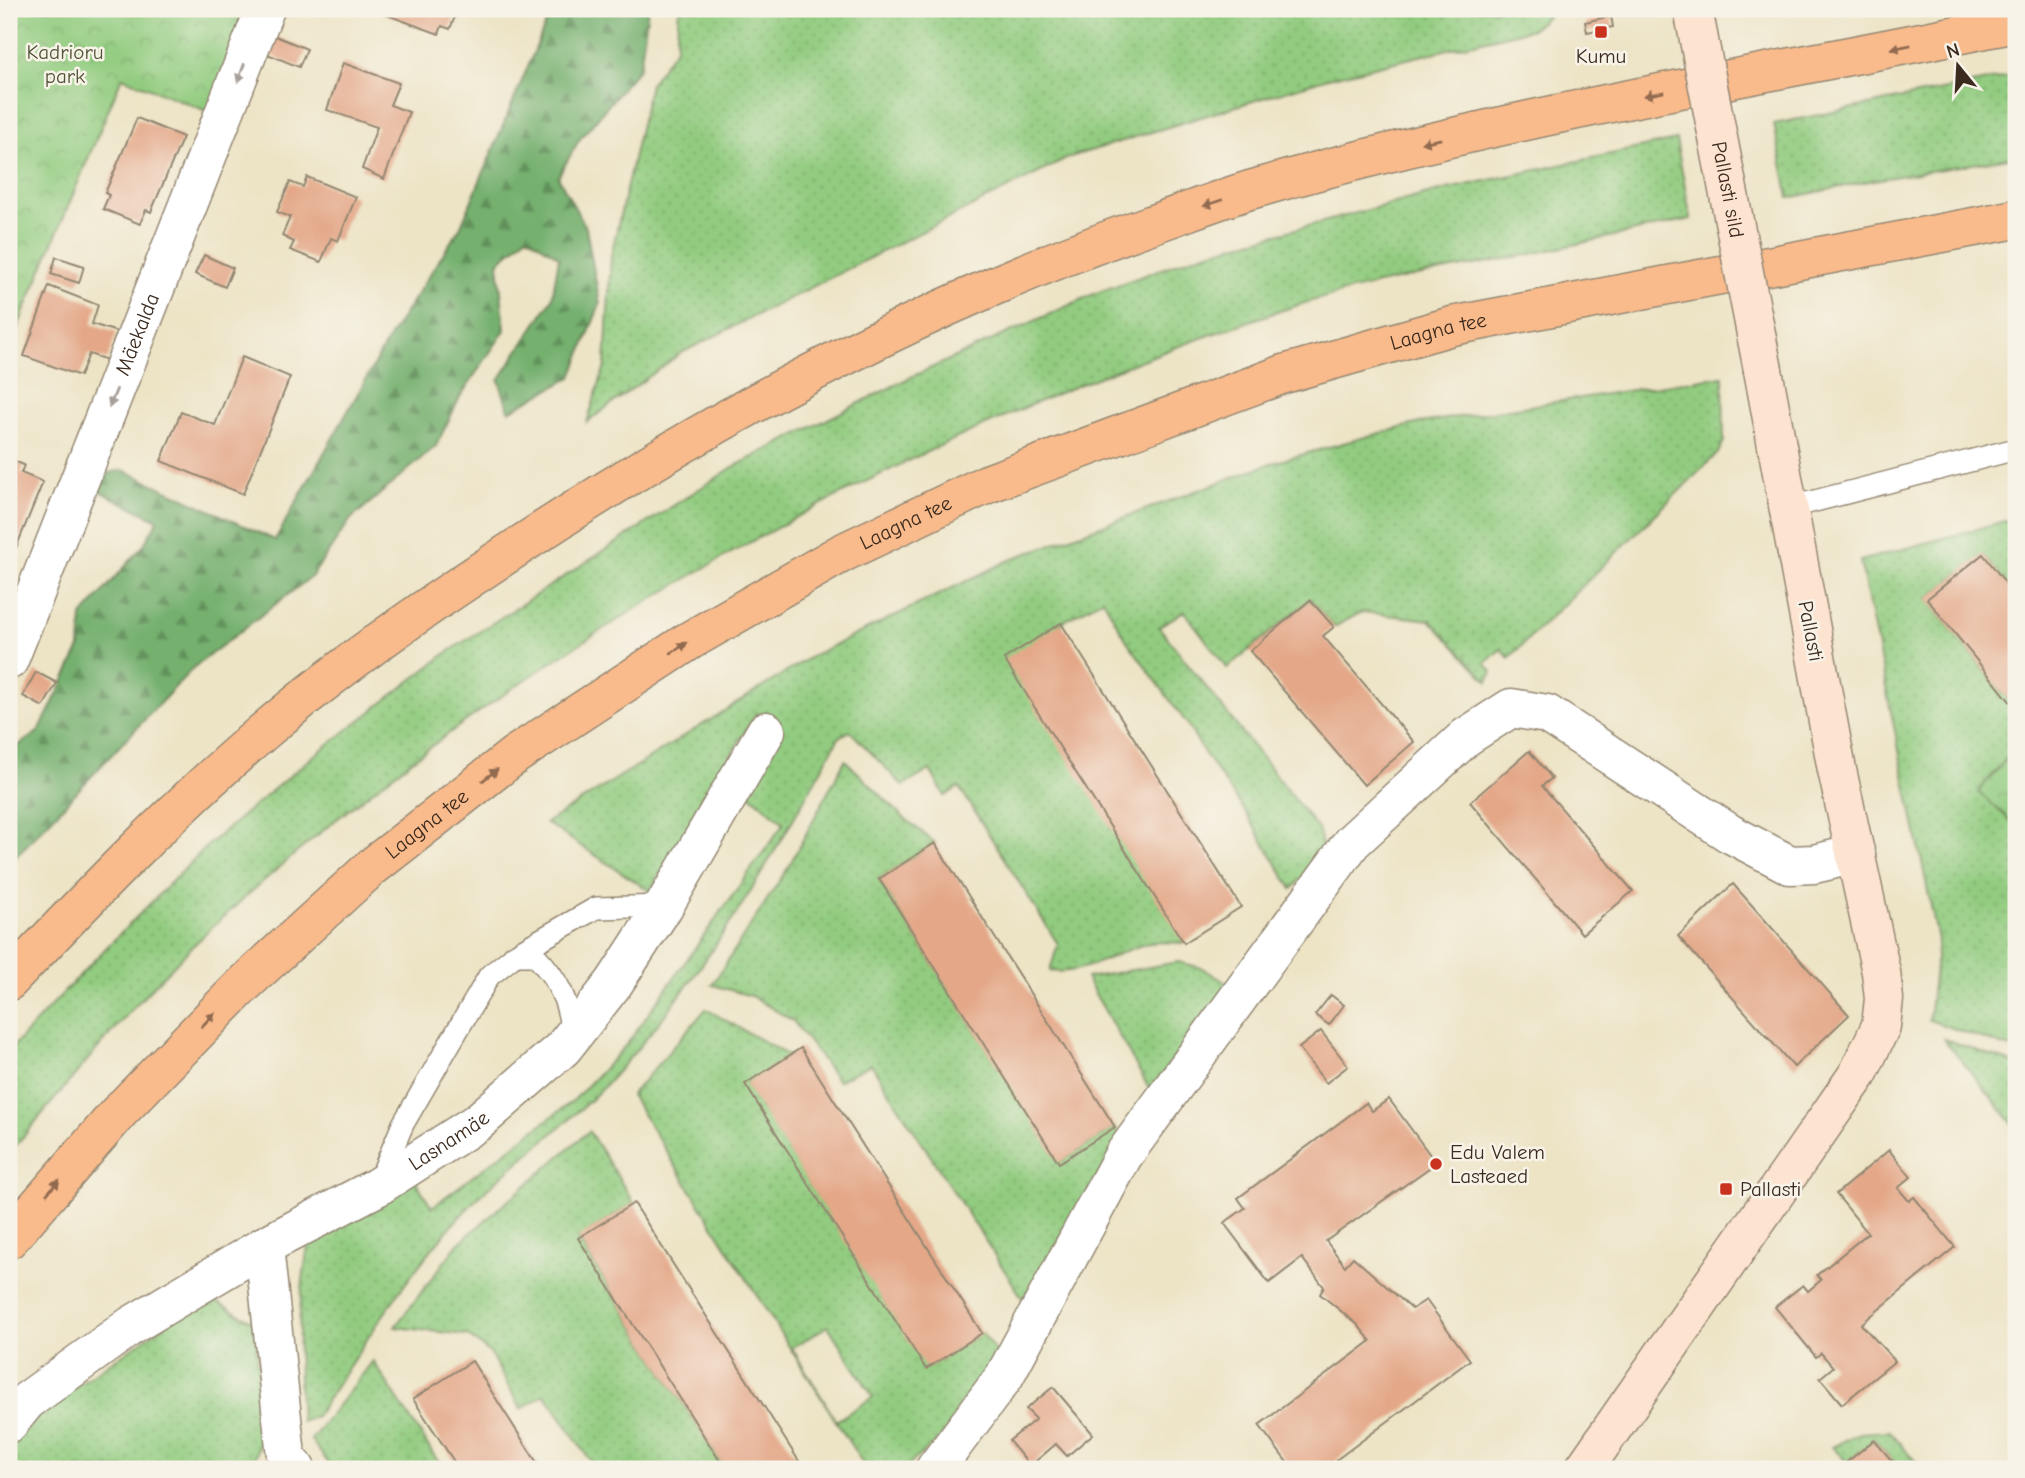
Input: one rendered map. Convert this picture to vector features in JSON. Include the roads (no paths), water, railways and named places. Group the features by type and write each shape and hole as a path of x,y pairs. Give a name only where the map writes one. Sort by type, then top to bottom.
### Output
{"main road":[{"path":"9,981 116,868 263,732 427,606 616,483 760,401 905,324 1061,257 1251,190 1419,144 1597,105 2016,23"},
{"name":"Laagna tee","path":"9,1239 119,1112 242,986 372,867 515,755 690,642 842,553 987,484 1284,374 1452,326 2016,219"}],"street":[{"name":"Mäekalda","path":"9,660 265,9"},
{"name":"Pallasti sild","path":"1693,9 1763,370"},
{"name":"Pallasti","path":"1584,1469 1819,1134 1858,1074 1881,1026 1884,999 1881,972 1763,370"},
{"path":"935,1469 1004,1377 1123,1156 1352,842 1466,737 1511,708 1547,714 1729,833 1790,865 1814,864 1856,855"},
{"name":"Lasnamäe","path":"9,1423 27,1401 132,1325 264,1246 377,1187 478,1122 572,1037 614,983 664,906 766,732"},
{"path":"264,1246 286,1456 296,1469"}],"lane":[{"path":"1788,508 2016,449"},
{"path":"377,1187 403,1125 438,1059 488,976 514,955 562,925 596,908 664,906"},
{"path":"514,955 535,955 553,973 566,998 572,1037"}],"place":[{"name":"Kumu","path":"1601,32"},
{"name":"Edu Valem Lasteaed","path":"1436,1164"},
{"name":"Pallasti","path":"1726,1189"}],"park label":[{"name":"Kadrioru park","path":"65,64"}]}
